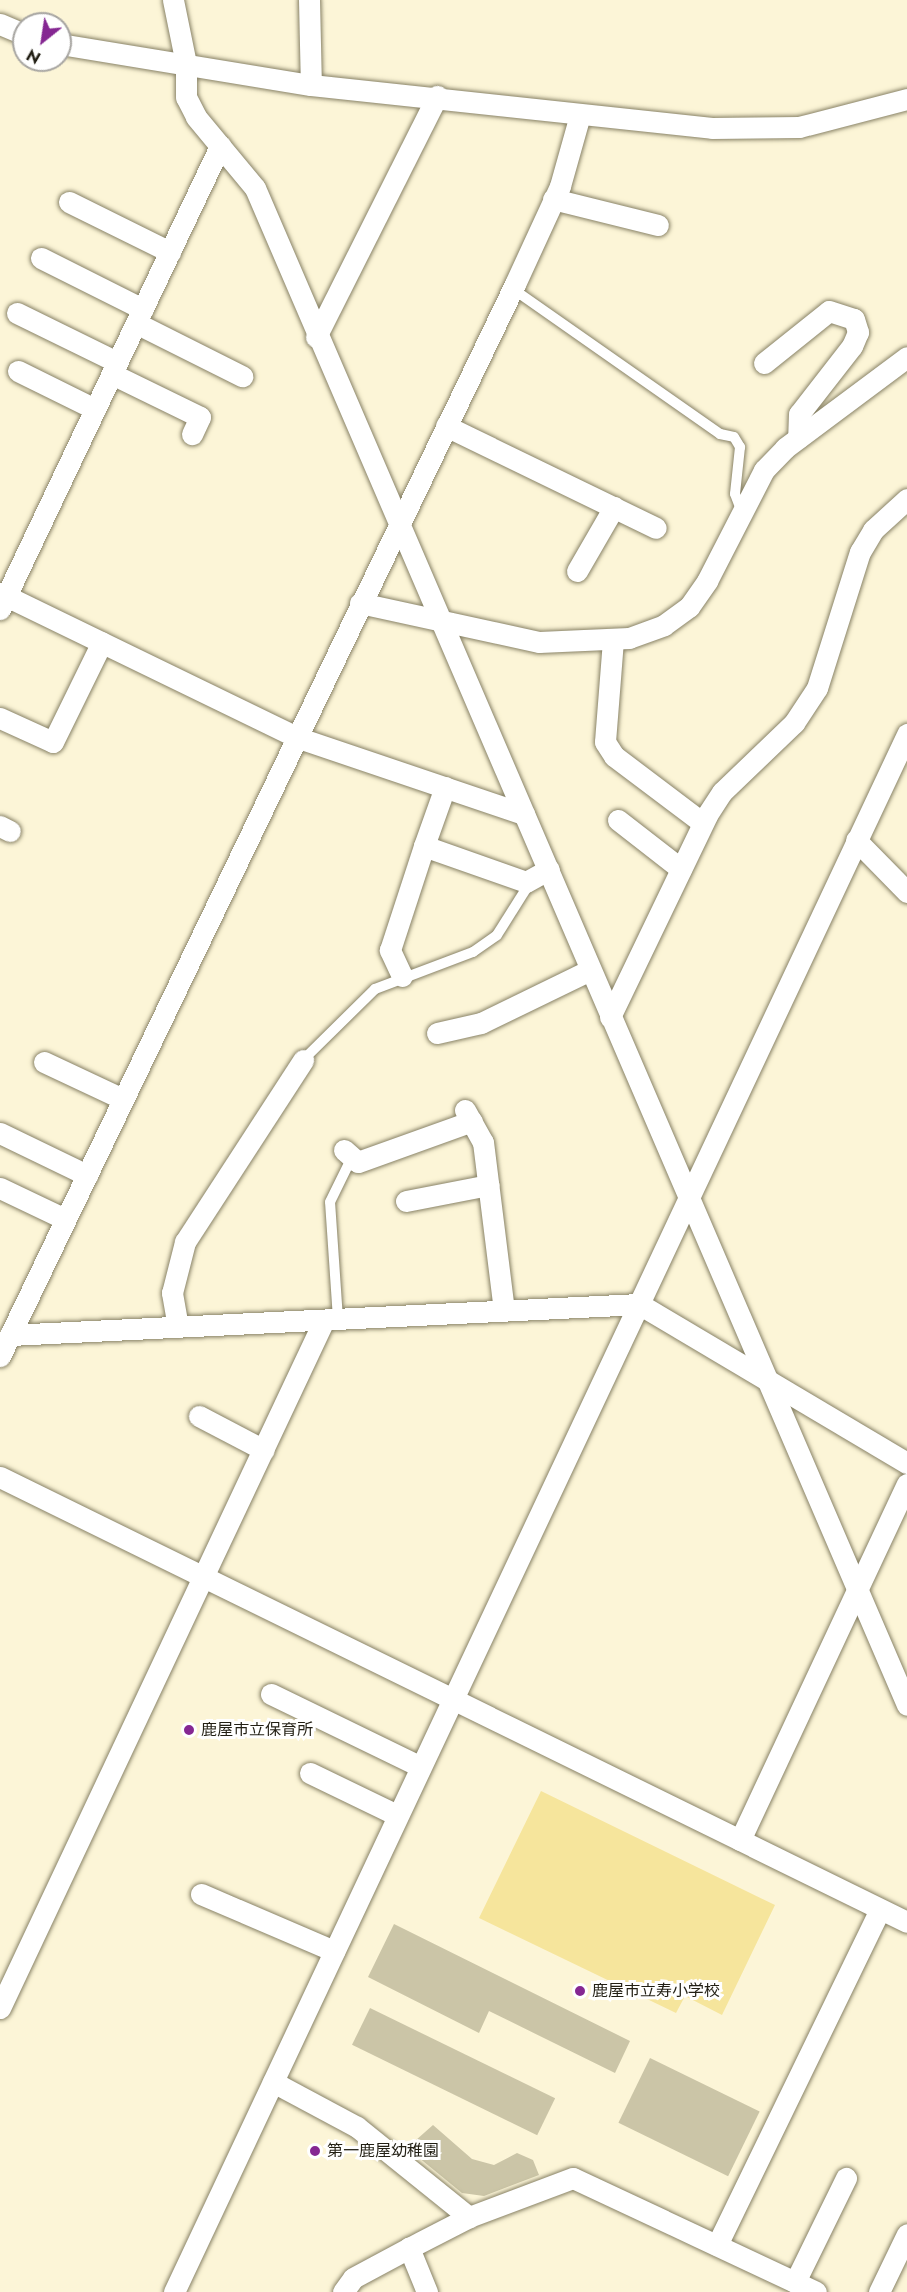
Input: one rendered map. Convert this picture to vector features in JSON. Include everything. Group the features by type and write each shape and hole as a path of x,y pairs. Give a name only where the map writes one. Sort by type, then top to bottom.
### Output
{"street":[{"path":"173,0 186,64 186,97 220,146 255,188 438,622 524,814 540,874 591,970 771,1381 856,1589 907,1706"},
{"path":"309,0 311,85"},
{"path":"72,46 311,85 437,96 580,115 712,128 799,127 907,99"},
{"path":"316,337 437,96"},
{"path":"0,1356 360,603 513,289 554,200 580,115"},
{"path":"220,146 2,599 102,642 296,737 524,814"},
{"path":"554,200 658,225"},
{"path":"69,202 170,252"},
{"path":"41,258 242,376"},
{"path":"764,363 829,311 854,319 858,332 852,346 799,414 798,438"},
{"path":"18,313 200,417 192,434"},
{"path":"360,603 438,622 539,642 613,640 664,626 689,607 764,470 798,438 907,357"},
{"path":"18,371 95,409"},
{"path":"446,426 656,528"},
{"path":"610,1017 703,823 722,792 794,723 818,688 860,552 873,530 907,499"},
{"path":"577,571 614,507"},
{"path":"613,640 605,742 614,756 703,823"},
{"path":"0,718 53,742 102,642"},
{"path":"174,2292 450,1699 639,1304 688,1193 907,734"},
{"path":"402,976 390,950 445,787"},
{"path":"618,820 681,869"},
{"path":"856,840 907,892"},
{"path":"424,846 526,882 540,874"},
{"path":"437,1033 481,1023 591,970"},
{"path":"178,1327 172,1293 185,1242 303,1060"},
{"path":"44,1062 123,1100"},
{"path":"348,1154 358,1162 468,1115 483,1142 504,1311"},
{"path":"0,1133 87,1175"},
{"path":"406,1202 488,1185"},
{"path":"0,1188 66,1219"},
{"path":"10,1335 639,1304 907,1463"},
{"path":"0,2007 264,1450 331,1319"},
{"path":"200,1416 264,1450"},
{"path":"0,1478 907,1922"},
{"path":"740,1840 907,1484"},
{"path":"271,1694 419,1766"},
{"path":"310,1773 397,1815"},
{"path":"201,1893 334,1952"},
{"path":"717,2245 880,1909"},
{"path":"273,2082 357,2127 469,2217"},
{"path":"344,2292 353,2278 469,2217 573,2178 816,2292"},
{"path":"795,2282 846,2178"},
{"path":"879,2292 907,2234"},
{"path":"409,2248 427,2292"}],"lane":[{"path":"513,289 720,434 734,437 740,447 735,494 742,512"},
{"path":"303,1060 375,989 402,976 473,952 497,935 540,874"},
{"path":"331,1319 330,1202 348,1154"}],"shaded area":[{"path":"541,1791 775,1905 722,2015 685,1996 676,2013 479,1918"}],"building":[{"path":"394,1924 630,2041 615,2073 489,2011 479,2033 368,1977"},
{"path":"370,2008 555,2098 537,2135 352,2045"},
{"path":"650,2058 760,2111 728,2176 618,2123"},
{"path":"433,2125 472,2159 494,2165 517,2153 533,2160 539,2175 484,2196 462,2193 407,2148"}],"place":[{"name":"鹿屋市立保育所","path":"189,1730"},
{"name":"鹿屋市立寿小学校","path":"580,1991"},
{"name":"第一鹿屋幼稚園","path":"315,2151"}]}
